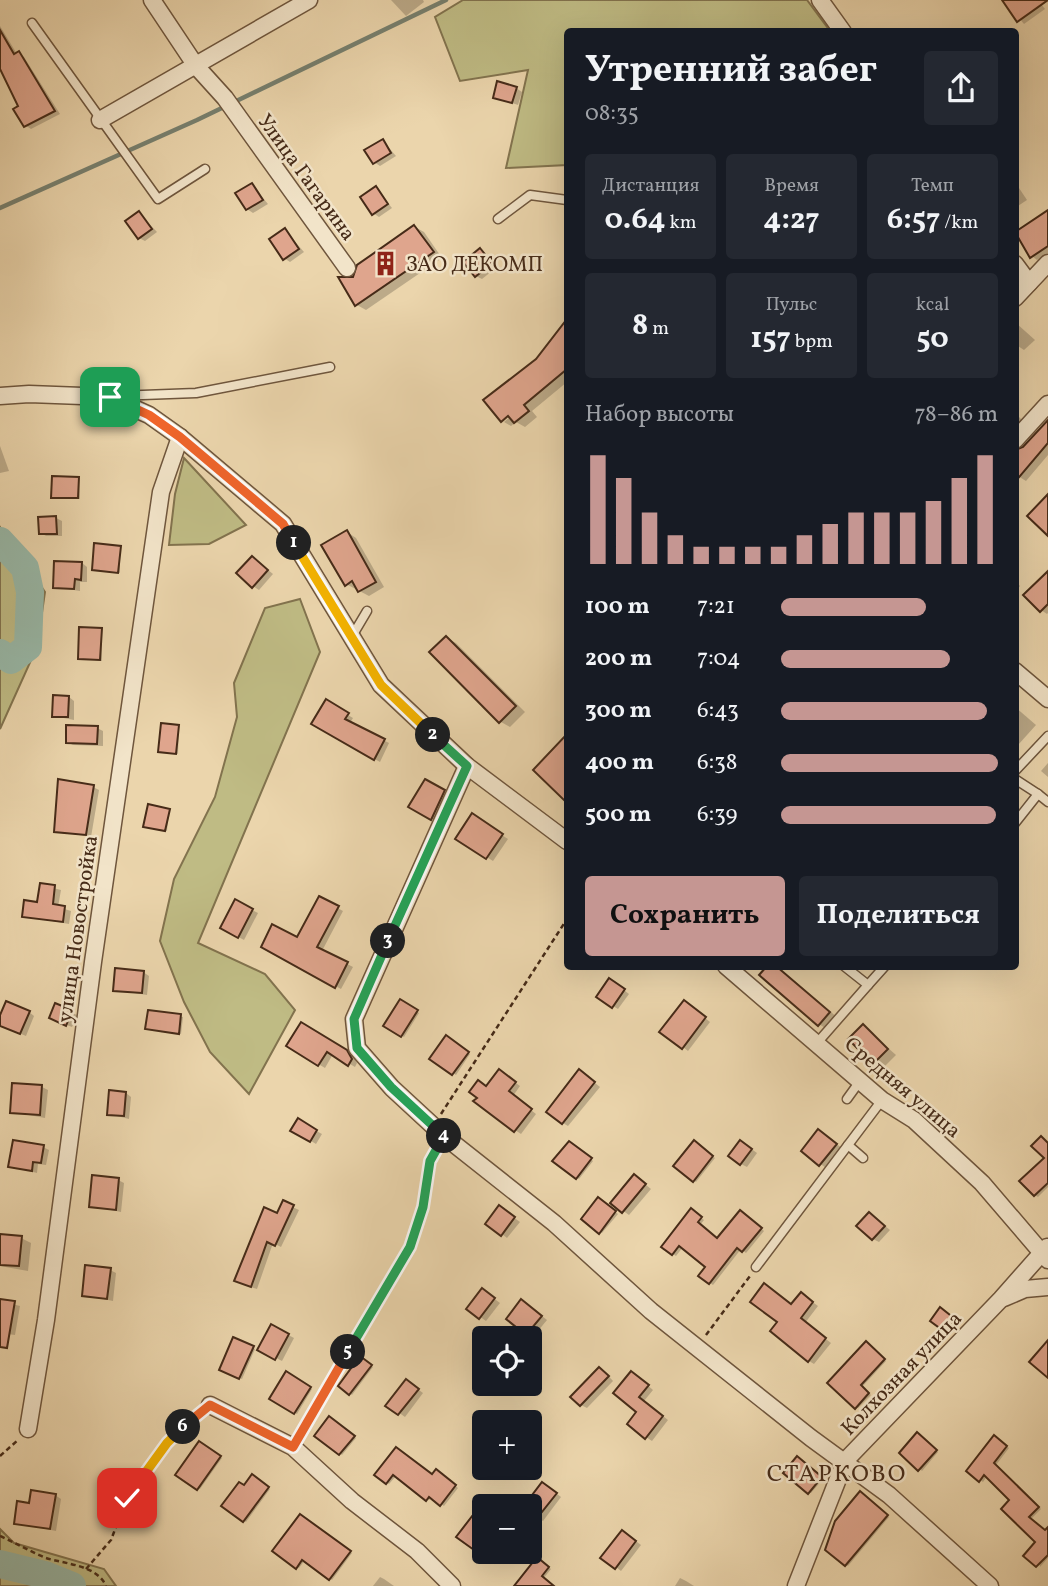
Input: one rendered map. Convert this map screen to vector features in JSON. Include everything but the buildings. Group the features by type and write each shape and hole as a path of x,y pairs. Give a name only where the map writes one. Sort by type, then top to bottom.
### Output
{"street":[{"name":"Улица Гагарина","path":"152,0 196,66 229,104 346,268"},
{"path":"100,120 309,0"},
{"path":"820,0 840,28"},
{"path":"1019,294 1048,263"},
{"path":"1019,269 1029,283"},
{"path":"0,396 110,397 149,415 180,437 283,524 381,685 467,766 564,839"},
{"path":"1019,436 1048,404"},
{"name":"улица Новостройка","path":"28,1429 46,1320 93,962 159,506 180,437"},
{"path":"1019,674 1048,699"},
{"path":"467,766 354,1019 357,1048 391,1087 439,1131 554,1223 651,1311 811,1438 889,1495 990,1586"},
{"name":"Средняя улица","path":"731,970 882,1100 914,1121 982,1183 1046,1253"},
{"name":"Колхозная улица","path":"796,1586 845,1461 1046,1253"},
{"path":"1001,1299 1025,1289 1048,1287"},
{"path":"210,1405 293,1447 352,1501 416,1551 452,1586"}],"lane":[{"path":"32,23 158,198 205,169"},
{"path":"498,219 530,195 564,200"},
{"path":"110,397 196,393 330,367"},
{"path":"351,638 368,611"},
{"path":"1019,767 1048,736"},
{"path":"1019,782 1048,802"},
{"path":"1019,817 1038,794"},
{"path":"849,970 868,985"},
{"path":"817,1043 881,970"},
{"path":"847,1099 860,1081"},
{"path":"756,1267 882,1100"},
{"path":"293,1447 410,1247 423,1207 430,1161 439,1131"},
{"path":"849,1145 863,1158"}],"path":[{"path":"439,1131 564,924"},
{"path":"698,1347 756,1267"},
{"path":"86,1569 111,1540 127,1498 167,1443 210,1405"},
{"path":"0,1456 28,1429"},
{"path":"0,1536 45,1557 86,1569 104,1580 106,1586"}],"shaded area":[{"path":"463,0 807,0 828,28 564,28 564,165 506,168 528,70 460,81 435,17"},
{"path":"184,458 246,525 209,544 169,545 175,494"},
{"path":"0,527 45,592 37,647 0,729"},
{"path":"300,599 320,652 198,943 265,974 295,1010 249,1094 210,1052 184,1002 160,941 174,879 215,797 237,717 234,683 265,608"},
{"path":"0,1529 14,1543 104,1569 116,1586 0,1586"}],"waterway":[{"path":"0,208 197,120 446,0"},
{"path":"0,541 25,568 30,592 28,647 11,660 0,653"},
{"path":"0,1564 45,1575 72,1586"}],"place":[{"name":"ЗАО ДЕКОМП","path":"386,264"}],"district":[{"name":"СТАРКОВО","path":"837,1473"}],"route":[{"path":"110,397 149,415 180,437 283,524 381,685 467,766 354,1019 357,1048 391,1087 444,1136 430,1161 423,1207 410,1247 293,1447 210,1405 167,1443 127,1498"}]}
